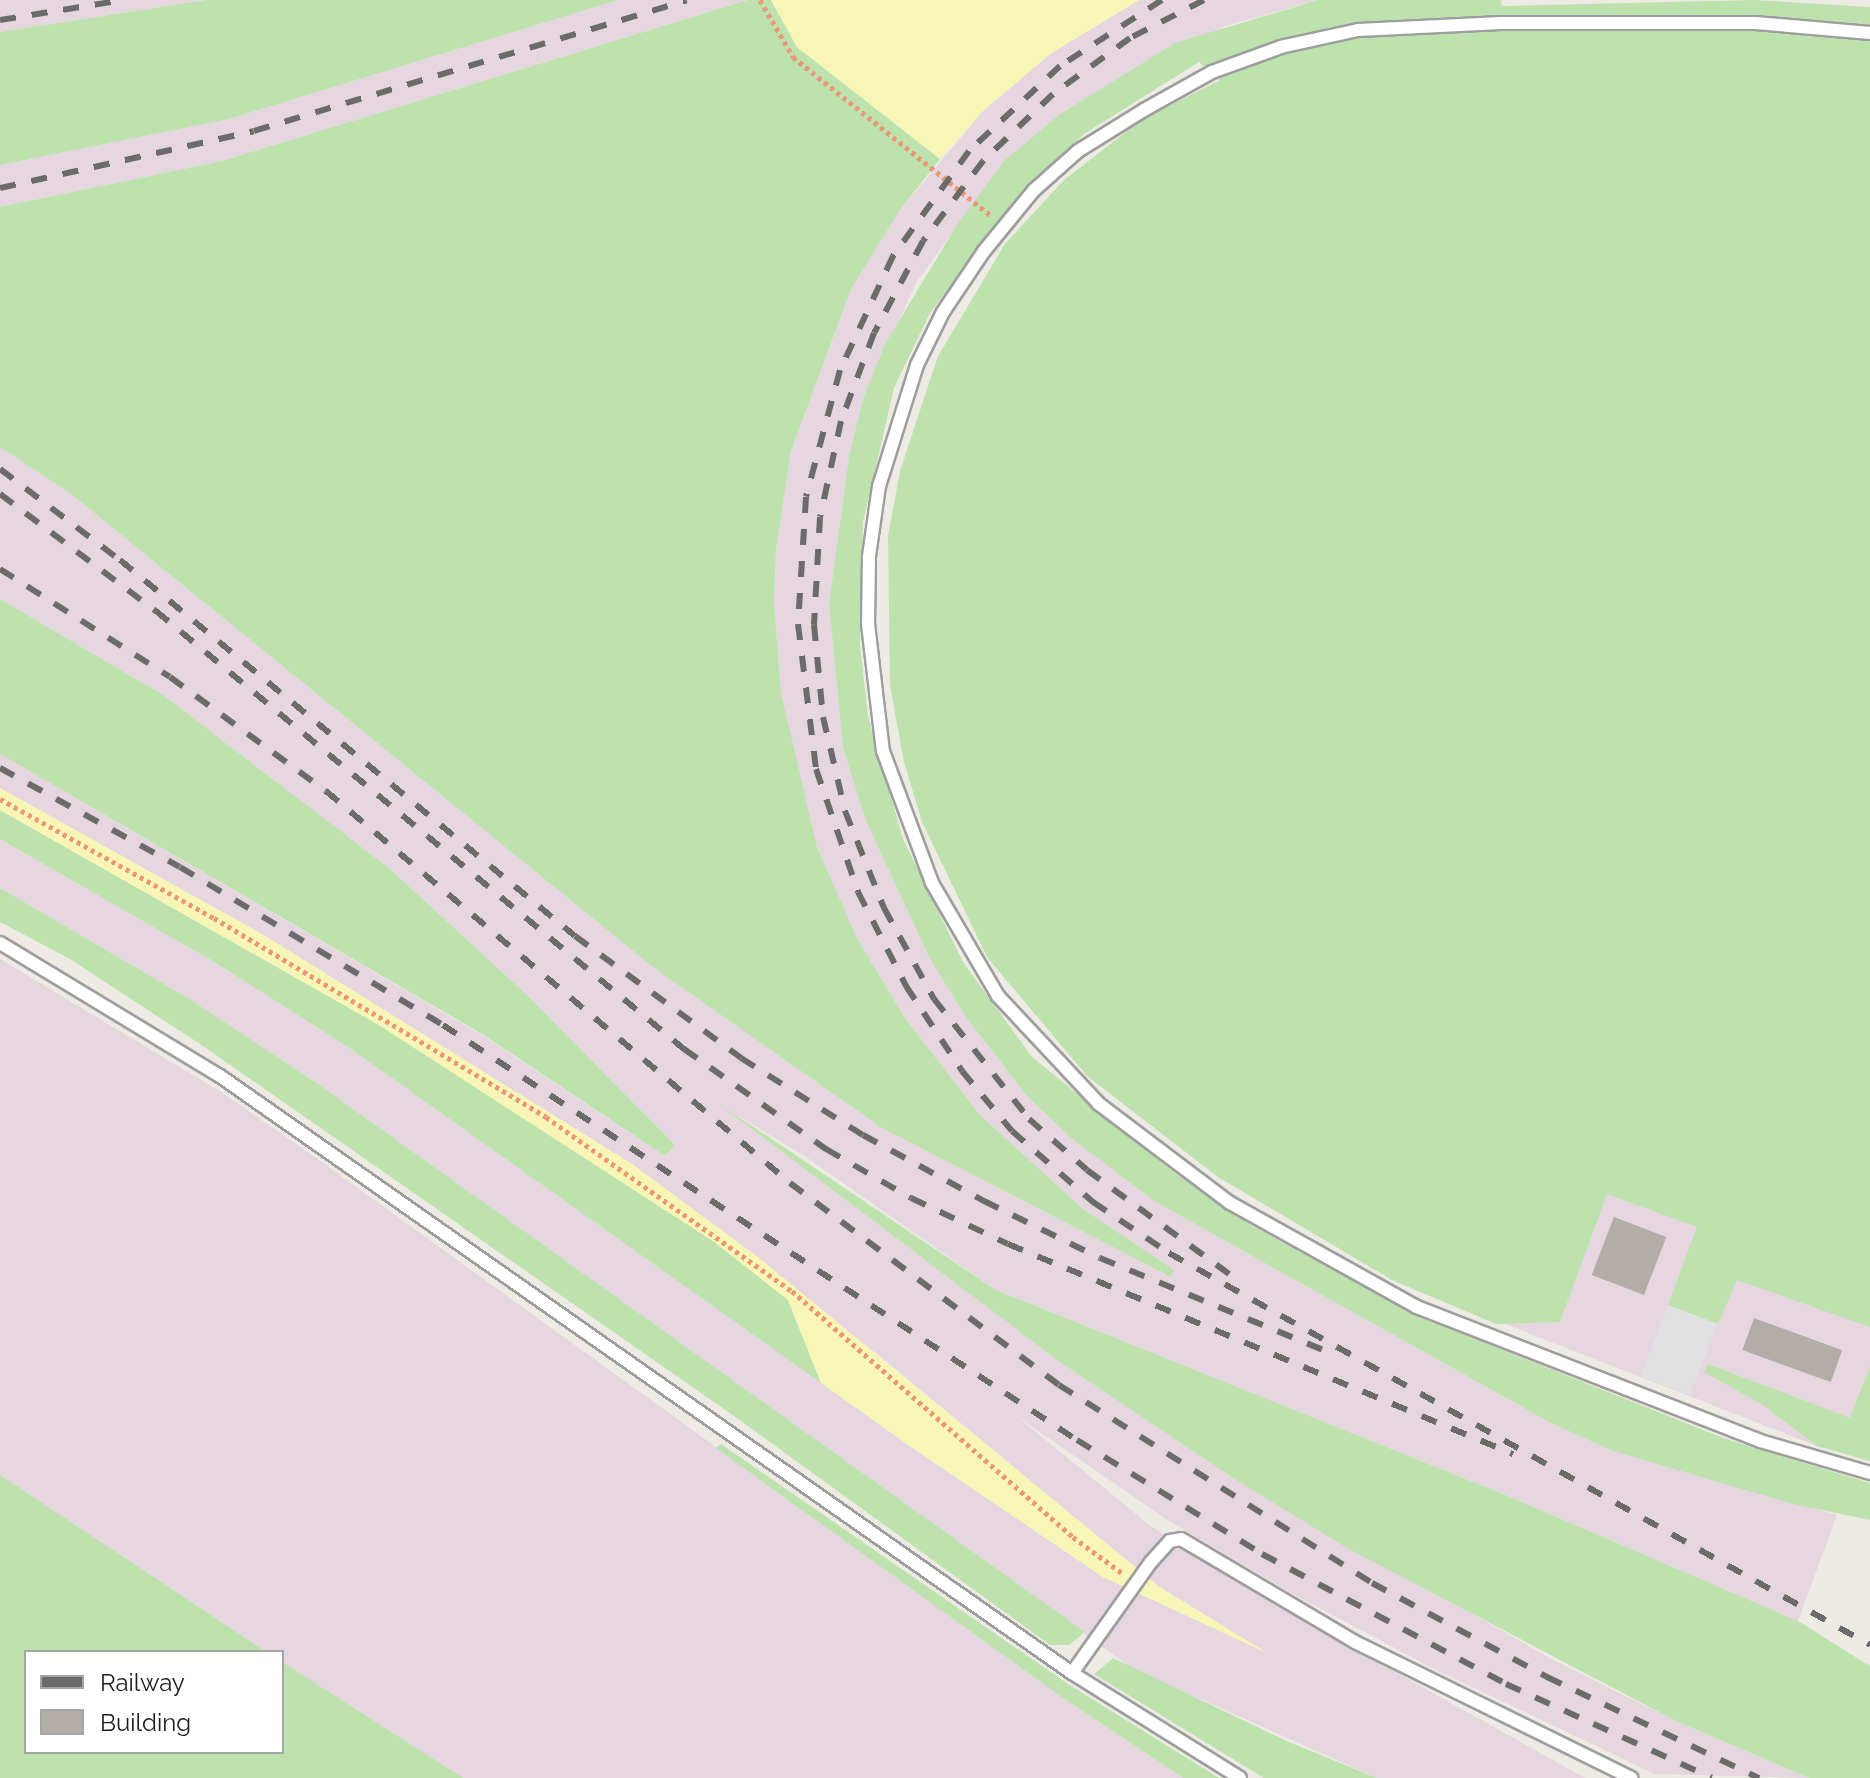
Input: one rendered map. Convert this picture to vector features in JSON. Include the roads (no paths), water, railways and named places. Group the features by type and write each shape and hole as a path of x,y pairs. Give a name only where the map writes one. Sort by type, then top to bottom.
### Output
{"lane":[{"path":"1870,33 1755,23 1501,23 1358,30 1281,47 1212,72 1078,151 1034,190 943,312 907,394 879,486 869,556 868,624 883,751 932,883 998,996 1099,1104 1163,1156 1351,1273 1417,1307 1603,1382 1789,1451 1870,1473"},
{"path":"0,943 220,1076 1072,1673 1240,1778"},
{"path":"1072,1673 1135,1583 1170,1541 1181,1539 1355,1642 1631,1778"}],"railway":[{"path":"0,20 124,0"},
{"path":"0,188 254,131 687,0"},
{"path":"1162,0 1060,66 969,151 893,256 840,370 806,497 798,624 816,769 858,892 906,986 962,1071 1012,1131 1093,1202 1169,1253 1870,1645"},
{"path":"1204,0 1130,38 1053,94 983,161 923,241 874,333 841,421 820,517 814,625 823,717 845,811 884,908 934,999 1029,1119 1087,1170 1236,1279"},
{"path":"0,469 120,560 575,936 741,1058 863,1135 984,1201 1100,1258 1328,1352"},
{"path":"0,494 156,611 684,1049 826,1149 911,1198 1008,1244 1513,1454"},
{"path":"0,569 170,677 326,791 790,1183 1059,1385 1372,1583 1547,1677 1759,1778"},
{"path":"0,768 180,867 443,1025 1077,1440 1262,1554 1506,1684 1712,1778"}]}
